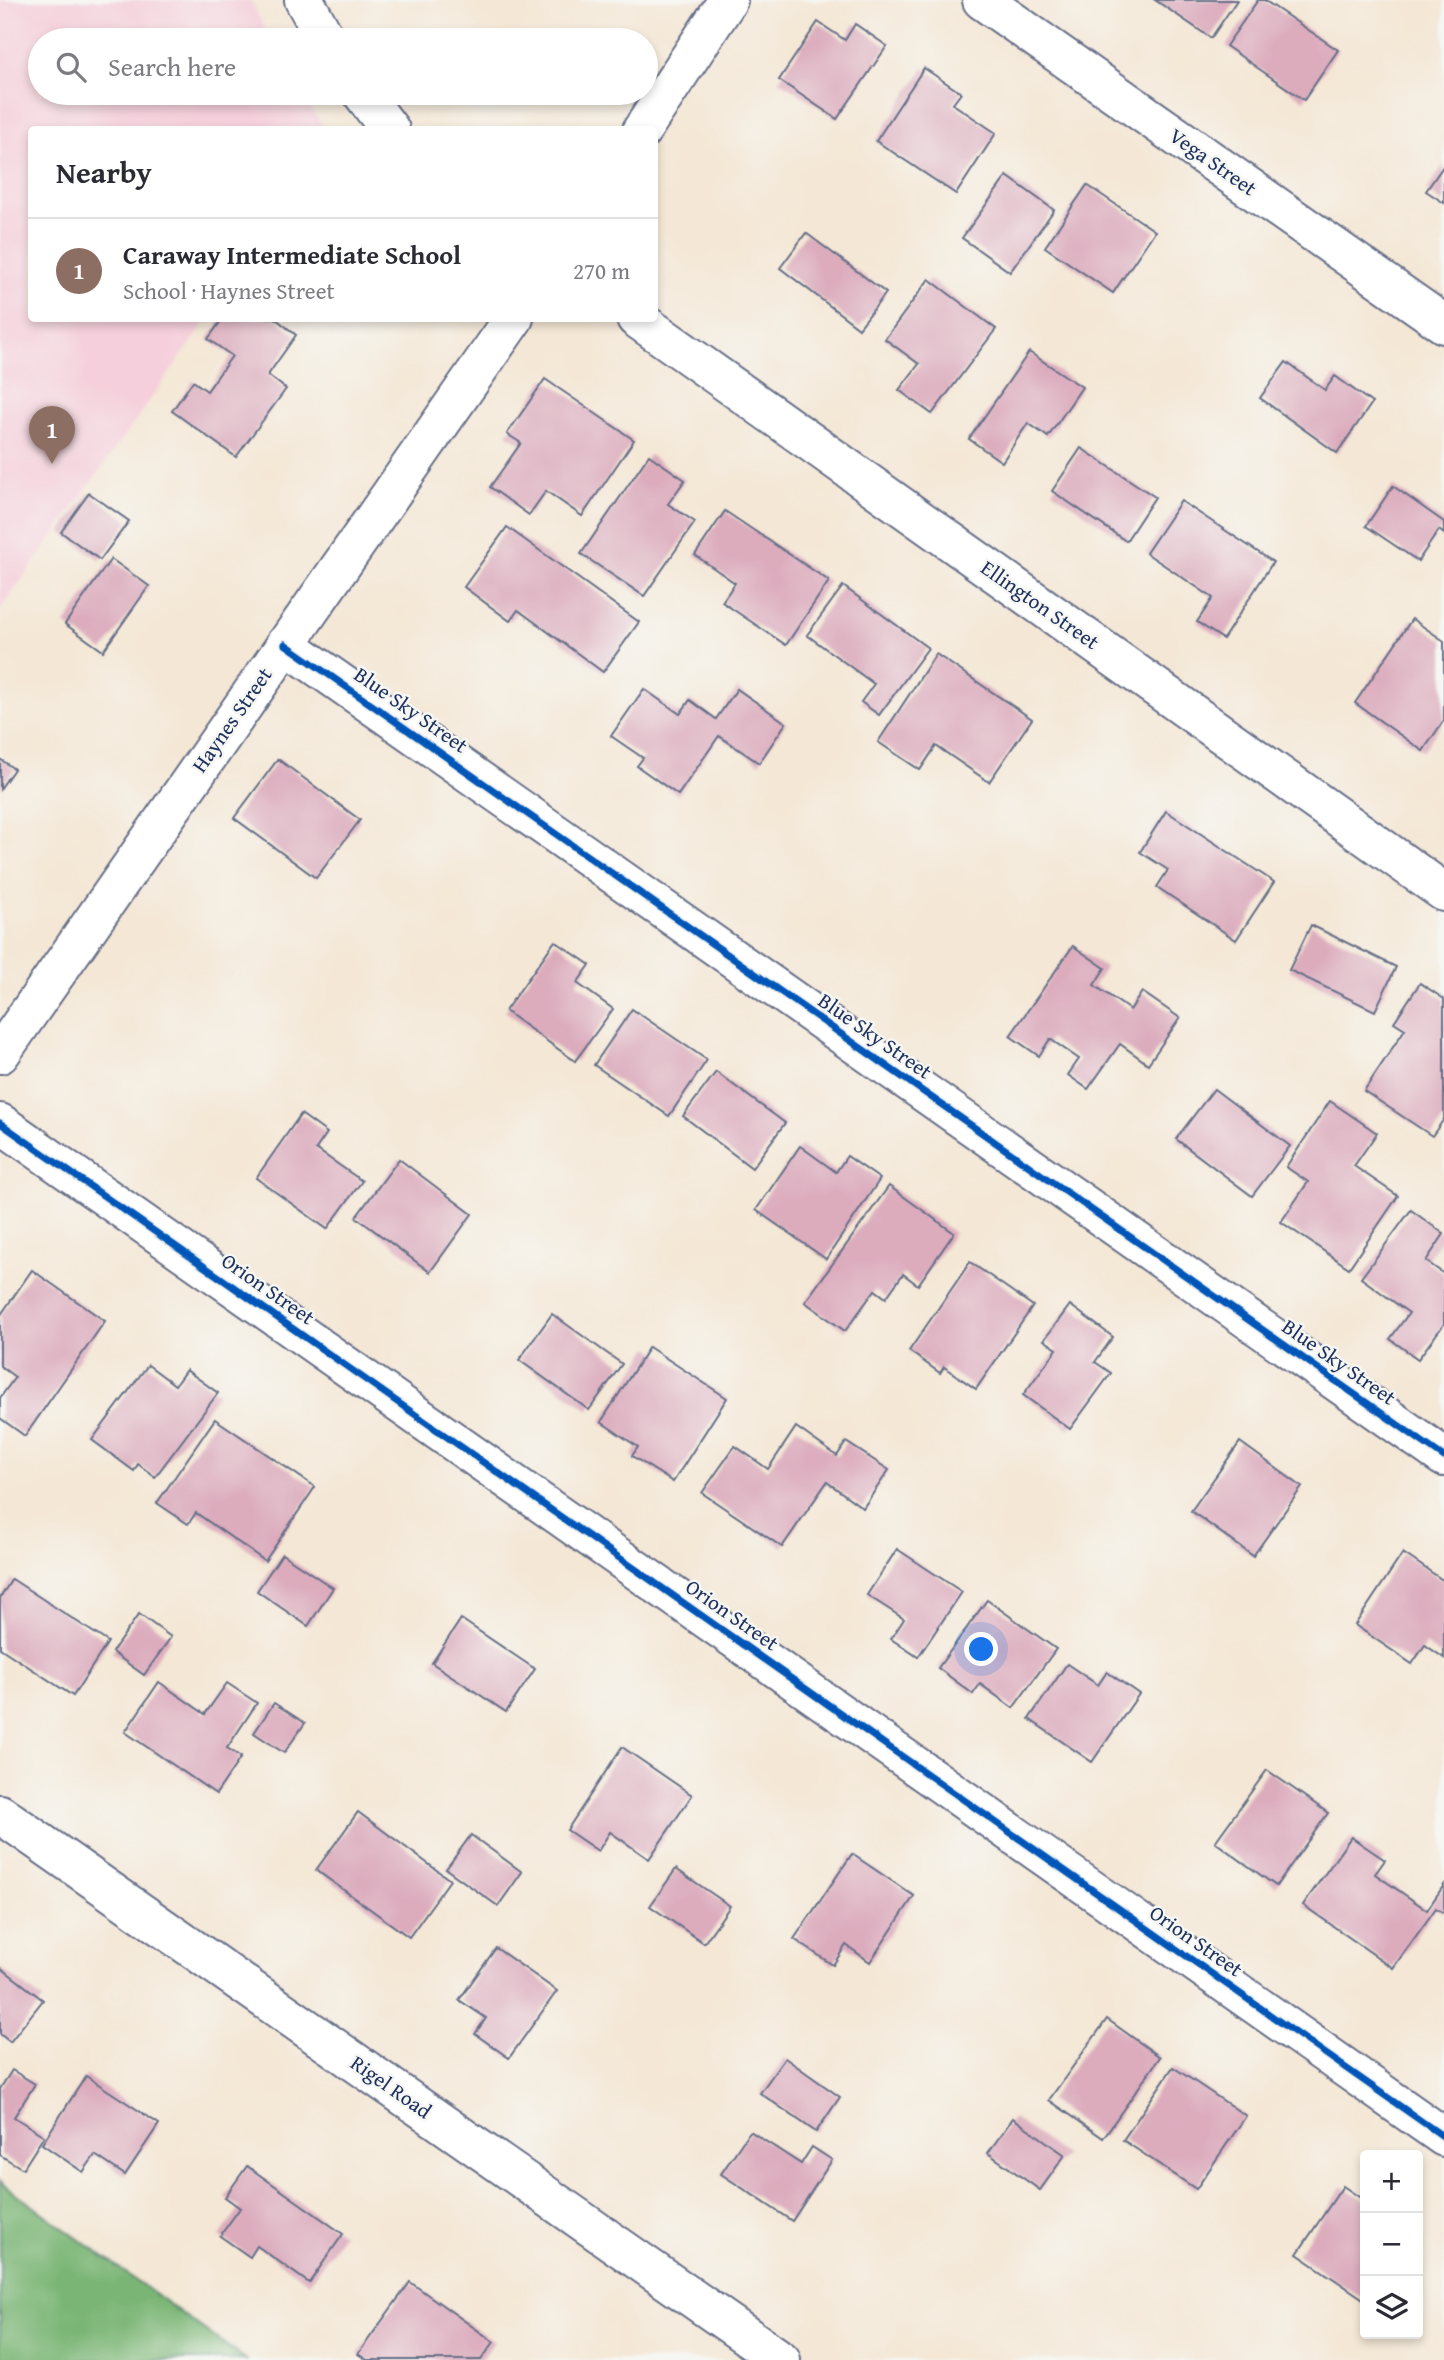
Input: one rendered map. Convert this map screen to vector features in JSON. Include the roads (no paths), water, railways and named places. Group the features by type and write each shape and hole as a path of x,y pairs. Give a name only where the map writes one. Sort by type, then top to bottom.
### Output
{"street":[{"path":"304,0 319,28"},
{"path":"645,126 728,0"},
{"name":"Vega Street","path":"982,0 1444,324"},
{"path":"371,105 387,126"},
{"name":"Haynes Street","path":"0,1054 511,322"},
{"name":"Ellington Street","path":"642,322 1444,892"},
{"name":"Blue Sky Street","path":"285,644 1444,1457"},
{"name":"Orion Street","path":"0,1123 1444,2137"},
{"name":"Rigel Road","path":"0,1814 781,2360"}],"place":[{"name":"Caraway Intermediate School","path":"52,464"}]}
